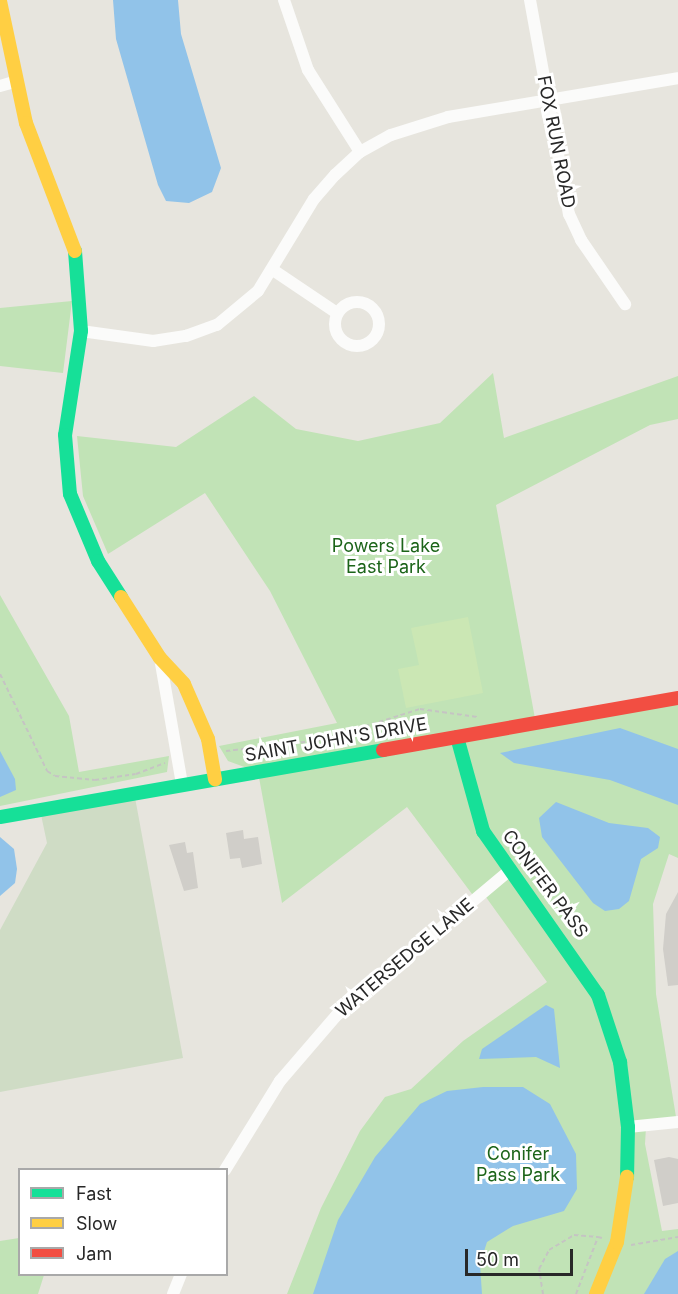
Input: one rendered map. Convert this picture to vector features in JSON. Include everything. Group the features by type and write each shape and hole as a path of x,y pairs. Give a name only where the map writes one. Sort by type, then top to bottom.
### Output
{"street":[{"path":"284,0 308,70 360,152"},
{"name":"FOX RUN ROAD","path":"530,0 569,214 581,240 625,304"},
{"path":"0,1 14,82 75,243 83,292 81,331 65,435 70,494 87,542 159,658 184,684 199,714 215,778"},
{"path":"81,331 153,341 186,336 217,324 240,308 273,270 314,199 360,152 420,124 678,78"},
{"path":"0,86 14,82"},
{"path":"273,270 338,313"},
{"path":"159,658 182,784"},
{"name":"SAINT JOHN'S DRIVE","path":"0,817 678,698"},
{"name":"CONIFER PASS","path":"457,737 474,812 509,871 557,927 598,996 620,1062 628,1127 624,1208 596,1294"},
{"name":"WATERSEDGE LANE","path":"226,1168 280,1081 336,1016 509,871"},
{"path":"628,1127 678,1122"},
{"path":"173,1294 181,1276"}],"path":[{"path":"543,1294 539,1269 549,1250 574,1235 598,1237"}],"green space":[{"path":"72,301 63,373 0,366 0,308"},
{"name":"Conifer Pass Park","path":"493,373 504,438 678,376 678,419 650,425 496,505 536,724 678,698 678,858 669,854 653,904 656,994 677,1123 646,1127 645,1144 662,1231 678,1229 678,1294 287,1294 321,1208 360,1131 385,1097 411,1089 463,1041 547,982 483,893 475,898 407,807 282,903 258,772 228,761 219,746 337,723 270,591 205,493 108,554 83,496 77,436 176,447 254,396 296,429 358,441 440,423"},
{"path":"0,595 69,716 79,772 169,756 167,772 0,806"},
{"path":"468,617 483,693 406,708 398,669 419,665 411,628"},
{"path":"134,792 183,1058 0,1092 0,930 47,843 40,810"},
{"path":"18,1238 18,1276 44,1276 38,1294 0,1294 0,1241"}],"water":[{"path":"113,0 178,0 181,34 221,168 212,192 189,203 166,201 158,185 116,39"},
{"path":"620,728 678,749 678,805 610,780 514,763 500,753"},
{"path":"0,751 15,779 16,790 0,797"},
{"path":"556,802 609,823 648,828 660,837 658,848 641,859 629,901 619,909 605,911 593,903 542,837 539,818"},
{"path":"0,837 14,849 17,869 15,883 0,896"},
{"path":"546,1005 554,1009 560,1068 536,1057 479,1059 482,1049"},
{"path":"483,1087 523,1087 550,1104 576,1154 577,1189 564,1211 513,1226 487,1242 480,1264 482,1294 313,1294 338,1220 375,1157 420,1104 447,1091"},
{"path":"678,1251 678,1294 644,1294 665,1259"}],"building":[{"path":"243,830 244,839 258,837 262,864 242,868 240,858 230,859 226,833"},
{"path":"185,842 187,853 193,852 198,888 184,891 169,845"},
{"path":"678,892 678,985 668,986 663,949 666,914"},
{"path":"669,1157 678,1159 678,1203 663,1206 654,1160"}],"traffic: fast":[{"path":"75,251 81,331 65,435 70,494 98,561 121,597"},
{"path":"457,737 483,831 598,995 620,1062 628,1127 627,1177"},
{"path":"0,817 383,750"}],"traffic: slow":[{"path":"0,1 26,123 75,251"},
{"path":"121,597 160,658 184,684 208,739 215,779"},
{"path":"596,1294 617,1242 627,1177"}],"traffic: jam":[{"path":"383,750 678,698"}],"park label":[{"name":"Powers Lake East Park","path":"386,557"}]}
